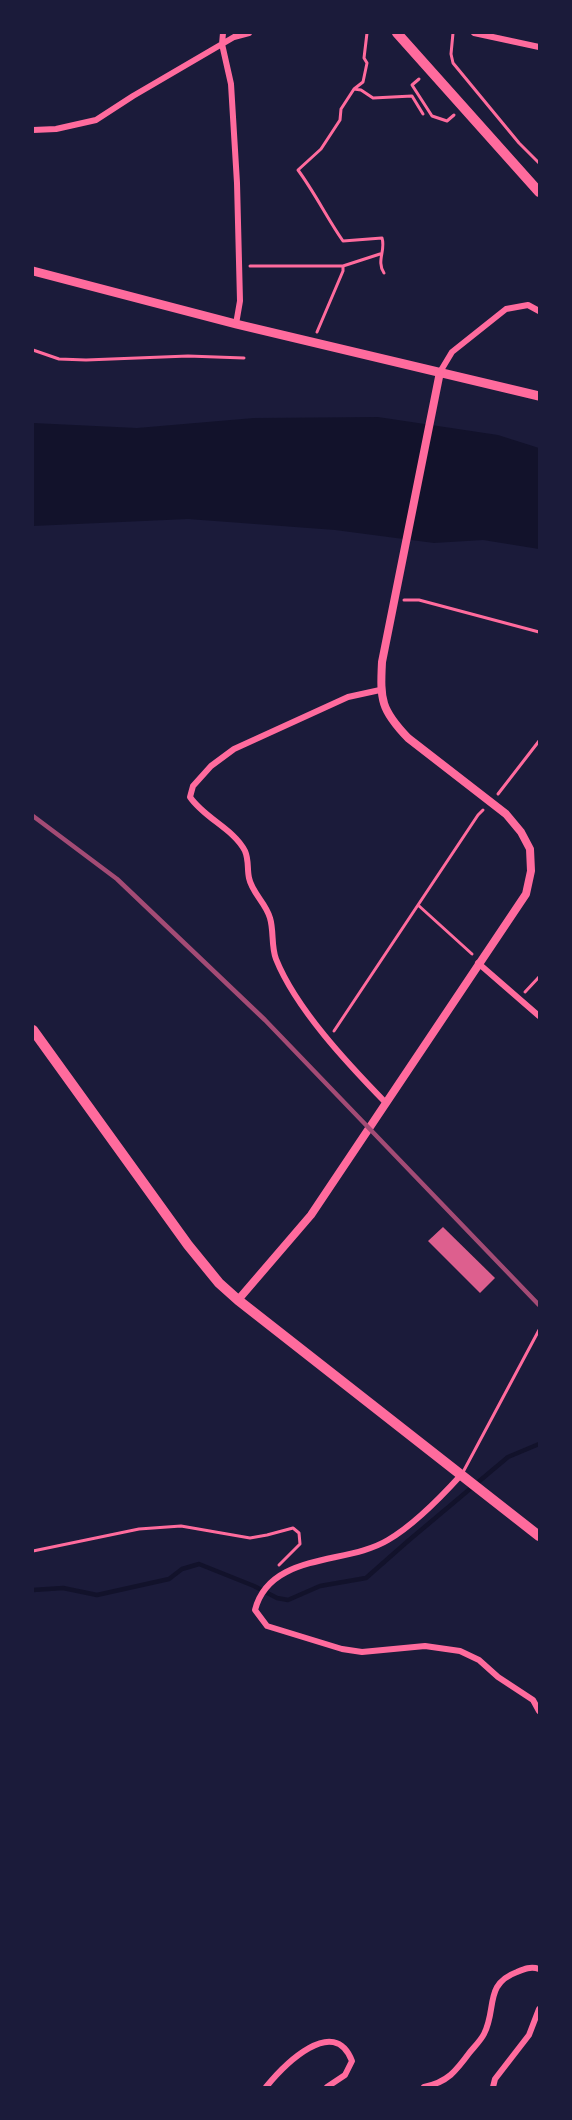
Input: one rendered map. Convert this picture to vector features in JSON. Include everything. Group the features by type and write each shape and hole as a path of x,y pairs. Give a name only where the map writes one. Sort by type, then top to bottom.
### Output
{"main road":[{"path":"397,33 539,192"},
{"path":"33,271 236,324 539,396"},
{"path":"33,1030 188,1245 219,1284 539,1536"}],"street":[{"path":"223,33 222,44 231,84 237,183 240,301 236,324"},
{"path":"33,130 56,129 96,120 234,37 249,33"},
{"path":"474,33 539,47"},
{"path":"238,1300 311,1215 526,894 531,871 530,849 521,831 506,814 408,738 394,723 384,706 381,690 382,662 440,372 452,352 506,309 528,305 539,310"},
{"path":"381,690 348,697 234,749 211,766 193,786 190,797 244,850 251,886 271,919 275,956 287,984 329,1039 386,1102"},
{"path":"479,962 539,1016"},
{"path":"461,1475 440,1497 390,1539 369,1550 324,1560 286,1572 273,1580 258,1600 255,1610 267,1626 342,1649 362,1652 425,1646 460,1651 479,1660 498,1677 533,1700 539,1711"},
{"path":"424,2087 438,2084 454,2074 484,2033 494,1991 502,1980 524,1969 533,1967 539,1969"},
{"path":"493,2087 495,2079 528,2035 539,2009"},
{"path":"266,2087 278,2073 308,2049 326,2041 337,2042 348,2049 352,2061 345,2075 327,2087"}],"lane":[{"path":"461,1475 539,1330"}],"path":[{"path":"367,33 364,58 367,63 363,82 354,89 341,109 340,120 321,149 298,170 316,195 324,214 343,241 382,238 384,243 380,254 384,273"},
{"path":"453,33 451,54 453,63 507,129 539,163"},
{"path":"419,79 412,85 432,116 447,121 460,110"},
{"path":"354,89 361,90 373,98 412,96 423,114"},
{"path":"239,265 343,267 380,254"},
{"path":"315,343 318,326 343,267"},
{"path":"33,350 59,359 77,360 188,356 244,358"},
{"path":"394,599 419,600 539,632"},
{"path":"329,1039 478,815 491,803 539,741"},
{"path":"418,905 479,962"},
{"path":"519,998 539,976"},
{"path":"33,1551 139,1529 182,1526 250,1538 292,1528 299,1533 300,1544 281,1561 274,1572 273,1580"}],"shaded area":[{"path":"378,417 498,435 539,448 539,549 483,540 434,543 335,530 188,519 33,526 33,423 137,428 254,418"}],"building":[{"path":"443,1227 495,1278 480,1293 428,1241"}],"waterway":[{"path":"33,1590 63,1588 97,1595 169,1579 182,1569 199,1564 254,1586 277,1598 288,1600 320,1586 366,1578 508,1457 539,1444"}],"railway":[{"path":"33,816 117,879 265,1020 539,1305"}]}
